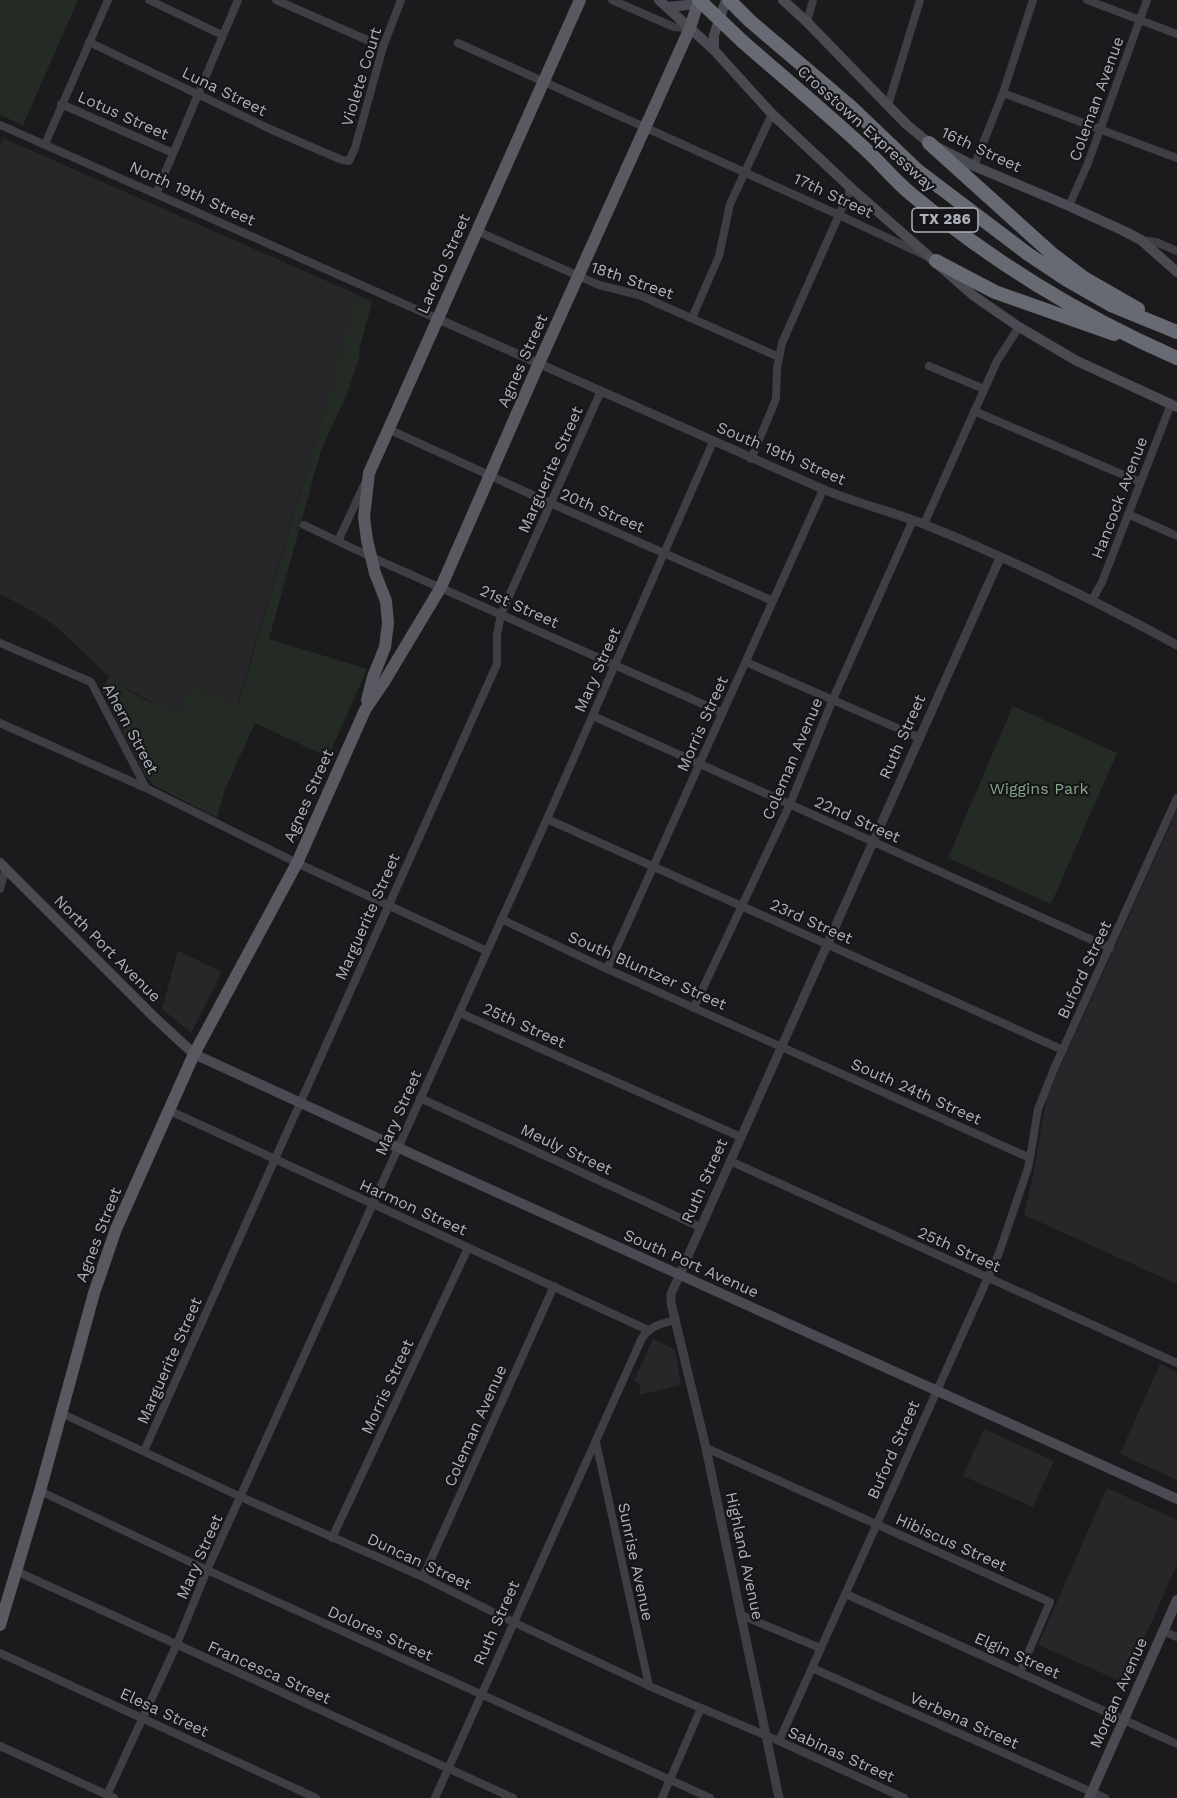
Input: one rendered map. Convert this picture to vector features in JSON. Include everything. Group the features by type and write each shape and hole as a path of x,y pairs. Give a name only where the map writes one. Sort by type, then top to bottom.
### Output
{"highway":[{"name":"Crosstown Expressway","path":"728,0 850,106 917,170 1028,254 1067,280 1112,305 1177,332"},
{"name":"Crosstown Expressway","path":"698,2 862,146 909,193 981,248 1048,292 1177,358"},
{"path":"929,143 1051,253 1084,278 1127,301 1162,326"},
{"path":"936,261 994,292 1076,322 1146,344"}],"main road":[{"name":"Laredo Street","path":"369,473 580,0"},
{"path":"714,50 714,35 728,0"},
{"name":"16th Street","path":"783,0 906,124 929,143 974,166 1069,206 1141,240 1177,272"},
{"name":"Agnes Street","path":"0,1625 104,1263 116,1229 194,1054 297,864 365,710 441,587 690,28 698,2"},
{"path":"663,4 698,2"},
{"path":"663,4 714,50 772,114 851,188 936,261"},
{"name":"17th Street","path":"936,261 974,296 1019,327 1077,361 1174,406"},
{"path":"365,710 373,677 386,647 388,623 386,601 375,573 364,517 369,473"},
{"name":"North Port Avenue","path":"3,866 194,1054"},
{"name":"South Port Avenue","path":"194,1054 1177,1499"},
{"name":"Morgan Avenue","path":"1090,1795 1177,1600"}],"street":[{"path":"45,144 108,0"},
{"path":"149,0 222,35"},
{"path":"156,194 238,0"},
{"path":"276,0 383,47"},
{"name":"Violete Court","path":"349,161 355,148 383,47 401,0"},
{"path":"612,0 674,27 690,28"},
{"path":"807,22 813,0"},
{"path":"888,105 920,0"},
{"path":"974,166 1003,93 1033,0"},
{"path":"1087,0 1177,34"},
{"name":"Coleman Avenue","path":"1069,206 1101,129 1147,0"},
{"name":"Luna Street","path":"89,42 270,129 349,161"},
{"name":"17th Street","path":"458,43 936,261"},
{"path":"1003,93 1177,158"},
{"name":"Lotus Street","path":"61,104 173,153"},
{"path":"692,318 719,256 730,204 772,114"},
{"name":"North 19th Street","path":"0,125 373,289"},
{"path":"751,459 776,399 782,343 851,188"},
{"name":"18th Street","path":"477,231 608,288 639,295 779,357"},
{"name":"16th Street","path":"1141,240 1156,242 1177,251"},
{"name":"South 19th Street","path":"373,289 823,490 924,524 1092,600 1177,645"},
{"path":"924,524 997,361 1019,327"},
{"path":"929,366 984,389"},
{"name":"Marguerite Street","path":"144,1451 497,664 497,635 501,614 601,391"},
{"name":"Hancock Avenue","path":"1092,600 1102,582 1140,482 1174,406"},
{"path":"974,411 1140,482"},
{"name":"20th Street","path":"388,429 774,601"},
{"name":"Mary Street","path":"110,1796 207,1570 460,1013 713,442"},
{"name":"Laredo Street","path":"338,541 369,473"},
{"name":"Morris Street","path":"607,969 823,490"},
{"path":"1128,514 1177,536"},
{"name":"Coleman Avenue","path":"694,1008 790,804 913,520"},
{"name":"21st Street","path":"304,525 723,713"},
{"name":"Ruth Street","path":"676,1320 671,1294 679,1275 1000,558"},
{"name":"Ahern Street","path":"0,643 91,682 146,788"},
{"path":"746,662 920,738"},
{"name":"22nd Street","path":"593,716 1110,948"},
{"path":"0,723 146,788 297,864 487,951"},
{"name":"Buford Street","path":"779,1741 1008,1229 1028,1168 1038,1109 1177,798"},
{"name":"23rd Street","path":"547,819 1063,1050"},
{"path":"0,889 3,866"},
{"name":"South Bluntzer Street","path":"501,919 781,1047"},
{"name":"25th Street","path":"460,1013 741,1137"},
{"name":"South 24th Street","path":"781,1047 1030,1158"},
{"name":"Meuly Street","path":"420,1098 700,1227"},
{"name":"Harmon Street","path":"168,1110 648,1330"},
{"name":"25th Street","path":"730,1161 1177,1363"},
{"name":"Morris Street","path":"332,1538 468,1248"},
{"name":"Coleman Avenue","path":"423,1576 554,1286"},
{"path":"648,1330 676,1320"},
{"name":"Highland Avenue","path":"676,1320 706,1448 779,1798"},
{"name":"Ruth Street","path":"435,1798 642,1338 648,1330"},
{"name":"Duncan Street","path":"61,1413 332,1538 423,1576 513,1622 649,1686 766,1737"},
{"name":"Sunrise Avenue","path":"596,1443 649,1686"},
{"name":"Hibiscus Street","path":"706,1448 1050,1602 1020,1672"},
{"name":"Dolores Street","path":"40,1491 207,1570 710,1798"},
{"name":"Francesca Street","path":"16,1571 513,1798"},
{"name":"Elgin Street","path":"846,1594 1177,1744"},
{"path":"741,1615 820,1648"},
{"path":"1163,1631 1177,1637"},
{"name":"Elesa Street","path":"0,1653 316,1798"},
{"name":"Verbena Street","path":"812,1668 1090,1795 1105,1798"},
{"path":"662,1798 701,1708"},
{"name":"Sabinas Street","path":"766,1737 904,1798"},
{"path":"0,1746 110,1796"}],"shaded area":[{"path":"3,138 356,294 237,706 190,685 178,713 173,712 170,707 161,707 109,677 57,627 0,594 0,146"},
{"path":"1177,810 1177,1284 1024,1215 1047,1096"},
{"path":"178,951 222,972 191,1033 162,1009"},
{"path":"653,1339 675,1350 681,1385 639,1395 640,1384 634,1381"},
{"path":"1160,1364 1177,1372 1177,1480 1120,1454"},
{"path":"984,1429 1054,1461 1033,1507 963,1476"},
{"path":"1107,1488 1177,1520 1177,1564 1125,1683 1038,1645"}],"green space":[{"path":"0,0 78,0 23,125 0,115"},
{"path":"356,294 372,302 359,351 360,355 347,394 321,450 269,639 367,669 328,757 255,723 225,789 217,818 153,785 145,775 102,691 109,677 146,700 170,707 173,712 178,713 190,685 238,706"},
{"name":"Wiggins Park","path":"1013,706 1117,753 1051,904 948,858"}]}
